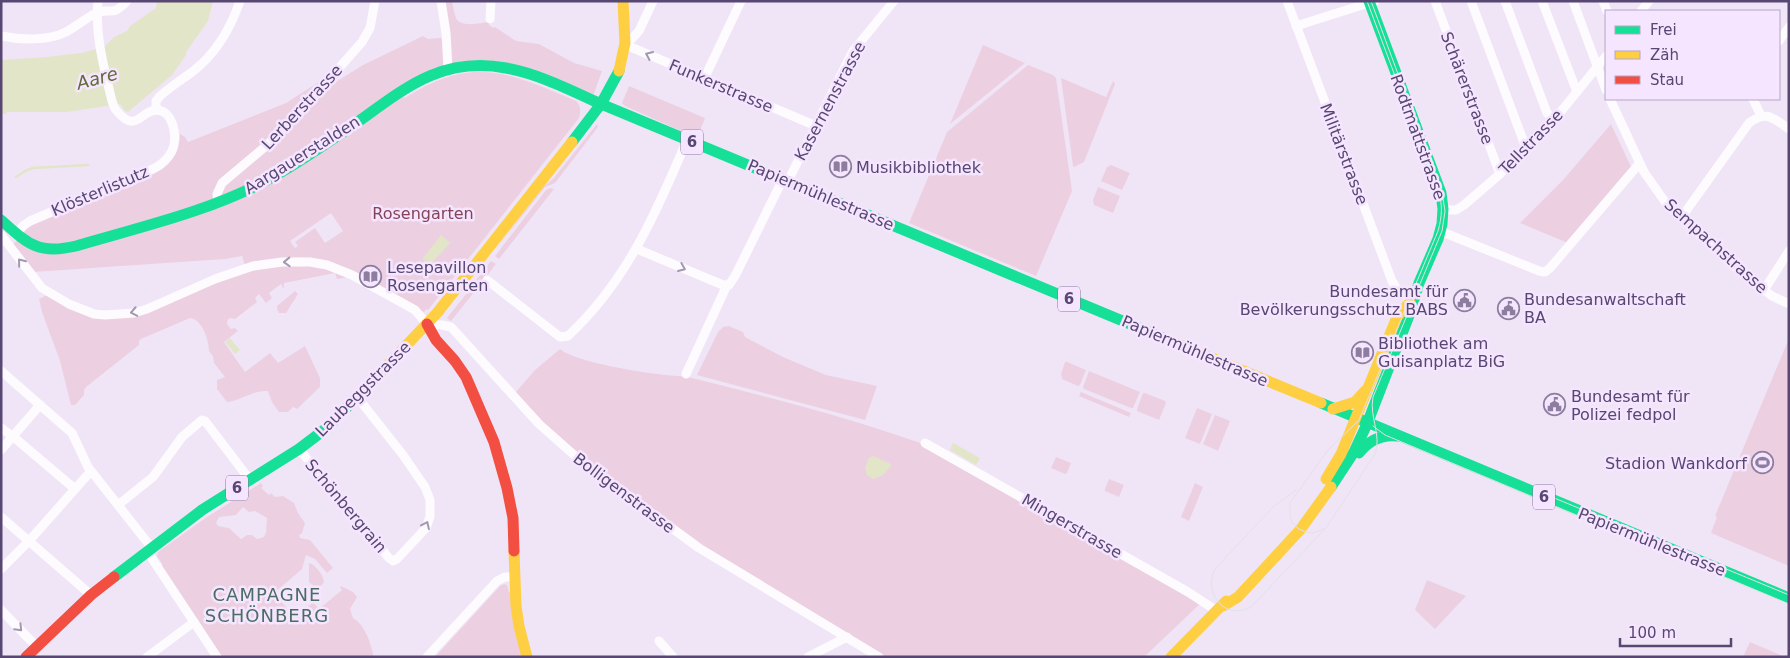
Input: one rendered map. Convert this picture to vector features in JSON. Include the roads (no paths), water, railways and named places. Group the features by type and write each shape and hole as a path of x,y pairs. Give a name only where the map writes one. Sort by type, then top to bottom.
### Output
{"main road":[{"name":"Laubeggstrasse","path":"26,657 91,595 149,549 202,510 299,449 328,428 427,324 601,104 620,70 626,45 623,1"},
{"name":"Rodtmattstrasse","path":"1319,501 1354,452 1367,424 1410,313 1412,300 1440,231 1444,210 1441,194 1371,2"},
{"name":"Aargauerstalden","path":"1,220 30,244 41,249 61,250 218,203 240,195 272,178 409,85 427,75 448,68 484,65 513,69 540,78 601,104"},
{"name":"Papiermühlestrasse","path":"601,104 1789,598"},
{"name":"Rodtmattstrasse","path":"1319,501 1356,419 1398,317 1412,300"},
{"path":"427,324 436,340 462,371 494,442 513,518 517,616 527,657"},
{"path":"1332,409 1357,400 1365,392 1374,374"},
{"path":"1171,657 1220,609 1237,587 1289,530 1319,501 1335,490 1366,444 1384,436 1398,436"}],"street":[{"path":"98,1 99,48 114,106 124,118 132,121 156,110 156,103 159,97 199,67 218,47 229,30 240,1"},
{"path":"1,36 32,38 58,35 97,13 116,11 127,1"},
{"name":"Lerberstrasse","path":"218,203 217,194 222,183 266,146 302,110 362,42 370,28 375,1"},
{"path":"441,1 446,33 448,68"},
{"path":"490,1 490,19"},
{"path":"626,45 639,31 653,1"},
{"path":"704,79 741,1"},
{"name":"Kasernenstrasse","path":"686,374 727,285 734,280 785,180 816,126 853,51 894,1"},
{"name":"Militärstrasse","path":"1287,1 1392,281 1397,289 1412,300"},
{"name":"Schärerstrasse","path":"1435,1 1500,174"},
{"path":"1471,1 1526,148"},
{"path":"1504,1 1546,113 1554,120"},
{"path":"1542,1 1577,92"},
{"path":"1573,1 1605,87"},
{"path":"1296,26 1371,2"},
{"path":"1780,40 1789,27"},
{"name":"Funkerstrasse","path":"626,45 816,126"},
{"name":"Tellstrasse","path":"1444,210 1456,210 1464,206 1500,174 1554,120 1605,58"},
{"name":"Sempachstrasse","path":"1610,100 1639,164 1659,194 1681,218 1729,262 1764,290 1789,304"},
{"path":"1753,100 1761,116"},
{"name":"Klösterlistutz","path":"16,234 30,221 153,169 164,161 173,148 175,133 173,125 166,116 156,110"},
{"path":"1681,218 1749,123 1761,116 1769,116 1789,129"},
{"path":"488,280 560,337 564,338 570,335 605,296 637,249 658,207 686,140"},
{"path":"1440,231 1545,272 1639,164"},
{"path":"1,235 42,288 76,307 100,315 134,313 148,309 215,279 253,266 310,262 335,268 415,310 427,324"},
{"path":"637,249 727,285"},
{"path":"1764,290 1789,251"},
{"name":"Bolligenstrasse","path":"427,324 451,327 539,424 582,462 636,504 706,552 879,657"},
{"path":"1,372 40,404 73,435 90,471 118,505 149,549 217,657"},
{"name":"Schönbergrain","path":"299,449 389,558 394,561 426,528 430,516 430,500 424,487 403,455 358,398"},
{"path":"1,450 40,404"},
{"path":"118,505 153,477 186,432 202,420 205,421 250,480"},
{"path":"1,428 74,489"},
{"name":"Mingerstrasse","path":"925,444 1220,609"},
{"path":"1,569 29,541 90,471"},
{"path":"1,517 91,595"},
{"path":"427,657 497,581 505,577 515,577"},
{"path":"1,610 36,646"},
{"path":"147,657 194,622"},
{"path":"808,657 847,637"},
{"path":"659,640 673,657"}],"water":[{"name":"Aare","path":"157,1 213,1 208,21 172,75 128,112 120,104 67,112 7,112 7,114 1,114 1,60 81,53 104,47 114,37 127,31 130,26 156,8"},
{"path":"441,235 450,243 430,265 429,261 423,260 423,258"},
{"path":"230,338 240,350 235,354 225,342"},
{"path":"953,443 980,458 976,465 950,450"},
{"path":"873,456 891,464 891,466 883,475 873,479 867,475 865,468 869,458"}],"waterway":[{"path":"16,177 33,168 88,165"}],"tram line":[{"path":"1367,1 1438,191 1441,201 1441,216 1438,231 1359,420 1328,450 1290,503 1290,517 1293,524 1299,529 1313,533 1326,528 1375,454 1377,440 1372,404 1373,397 1442,231 1445,211 1442,193 1371,1"},
{"path":"1373,426 1385,435 1789,604"},
{"path":"1296,490 1273,507 1215,569 1212,578 1214,596 1225,608 1242,610 1251,607 1324,530"},
{"path":"1547,495 1789,595"}],"place":[{"name":"Musikbibliothek","path":"840,167"},
{"name":"Lesepavillon Rosengarten","path":"371,276"},
{"name":"Bundesamt für Bevölkerungsschutz BABS","path":"1464,300"},
{"name":"Bundesanwaltschaft BA","path":"1508,308"},
{"name":"Bibliothek am Guisanplatz BiG","path":"1362,352"},
{"name":"Bundesamt für Polizei fedpol","path":"1555,405"},
{"name":"Stadion Wankdorf","path":"1763,463"}],"district":[{"name":"CAMPAGNE SCHÖNBERG","path":"267,604"}],"park label":[{"name":"Rosengarten","path":"423,213"}]}
